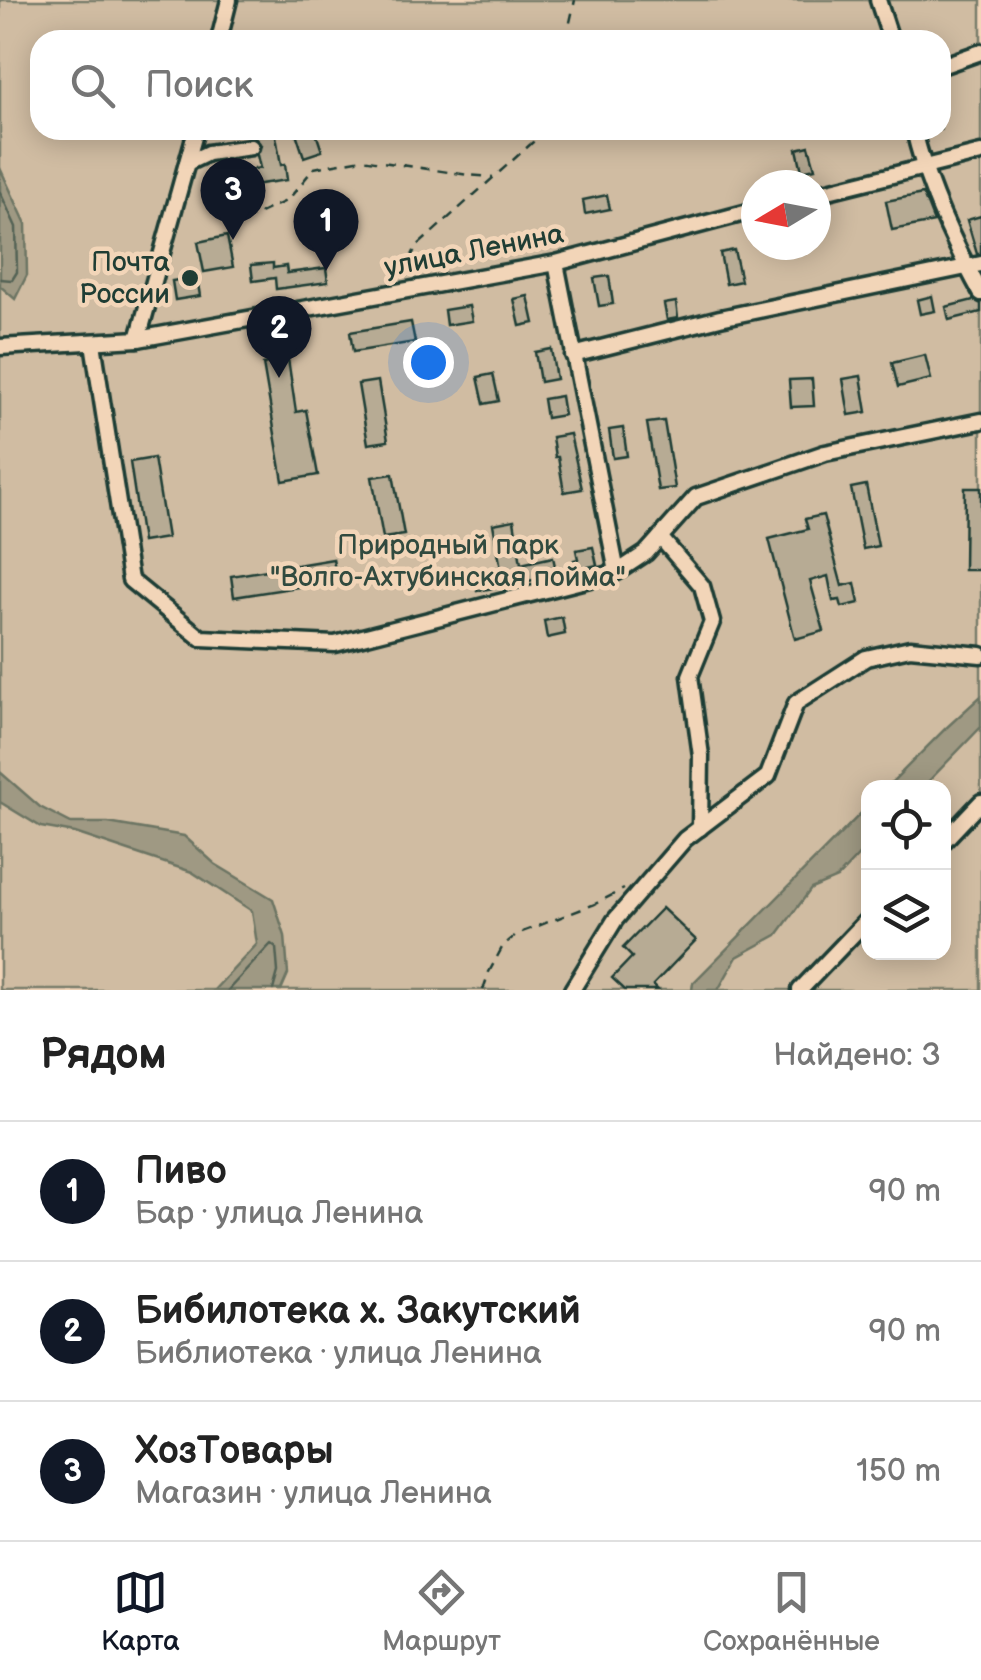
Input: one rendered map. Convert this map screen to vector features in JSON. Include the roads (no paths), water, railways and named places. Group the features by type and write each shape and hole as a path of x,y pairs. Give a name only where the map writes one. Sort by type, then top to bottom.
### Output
{"street":[{"path":"222,30 229,0"},
{"path":"878,0 888,30"},
{"path":"951,62 981,52"},
{"path":"138,339 193,140"},
{"path":"916,140 922,166 974,266 981,293"},
{"path":"187,163 208,152 250,147"},
{"path":"831,190 981,153"},
{"name":"улица Ленина","path":"0,347 138,339 556,263 741,214"},
{"path":"556,263 617,572"},
{"path":"574,355 720,318 974,266"},
{"path":"94,343 130,580 201,638 335,644 617,572 646,553 696,497 824,453 981,422"},
{"path":"660,537 702,586 712,622 690,676 701,756 700,828"},
{"path":"572,990 615,920 686,839 768,776 796,703 866,658 910,648 981,655"},
{"path":"951,834 981,802"},
{"path":"800,990 861,926"}],"water":[{"path":"0,168 26,224 27,275 15,299 0,286"},
{"path":"981,696 981,727 930,780 894,780"},
{"path":"0,772 40,807 71,823 108,823 184,836 215,864 273,899 285,936 288,974 281,990 214,990 257,944 252,911 192,872 75,833 41,827 0,802"},
{"path":"861,813 861,852 837,878 811,889 777,935 737,957 718,990 692,990 693,983"}],"place":[{"name":"ХозТовары","path":"233,240"},
{"name":"Пиво","path":"326,271"},
{"name":"Почта России","path":"190,278"},
{"name":"Бибилотека х. Закутский","path":"279,378"}],"park label":[{"name":"Природный парк \"Волго-Ахтубинская пойма\"","path":"448,561"}]}
